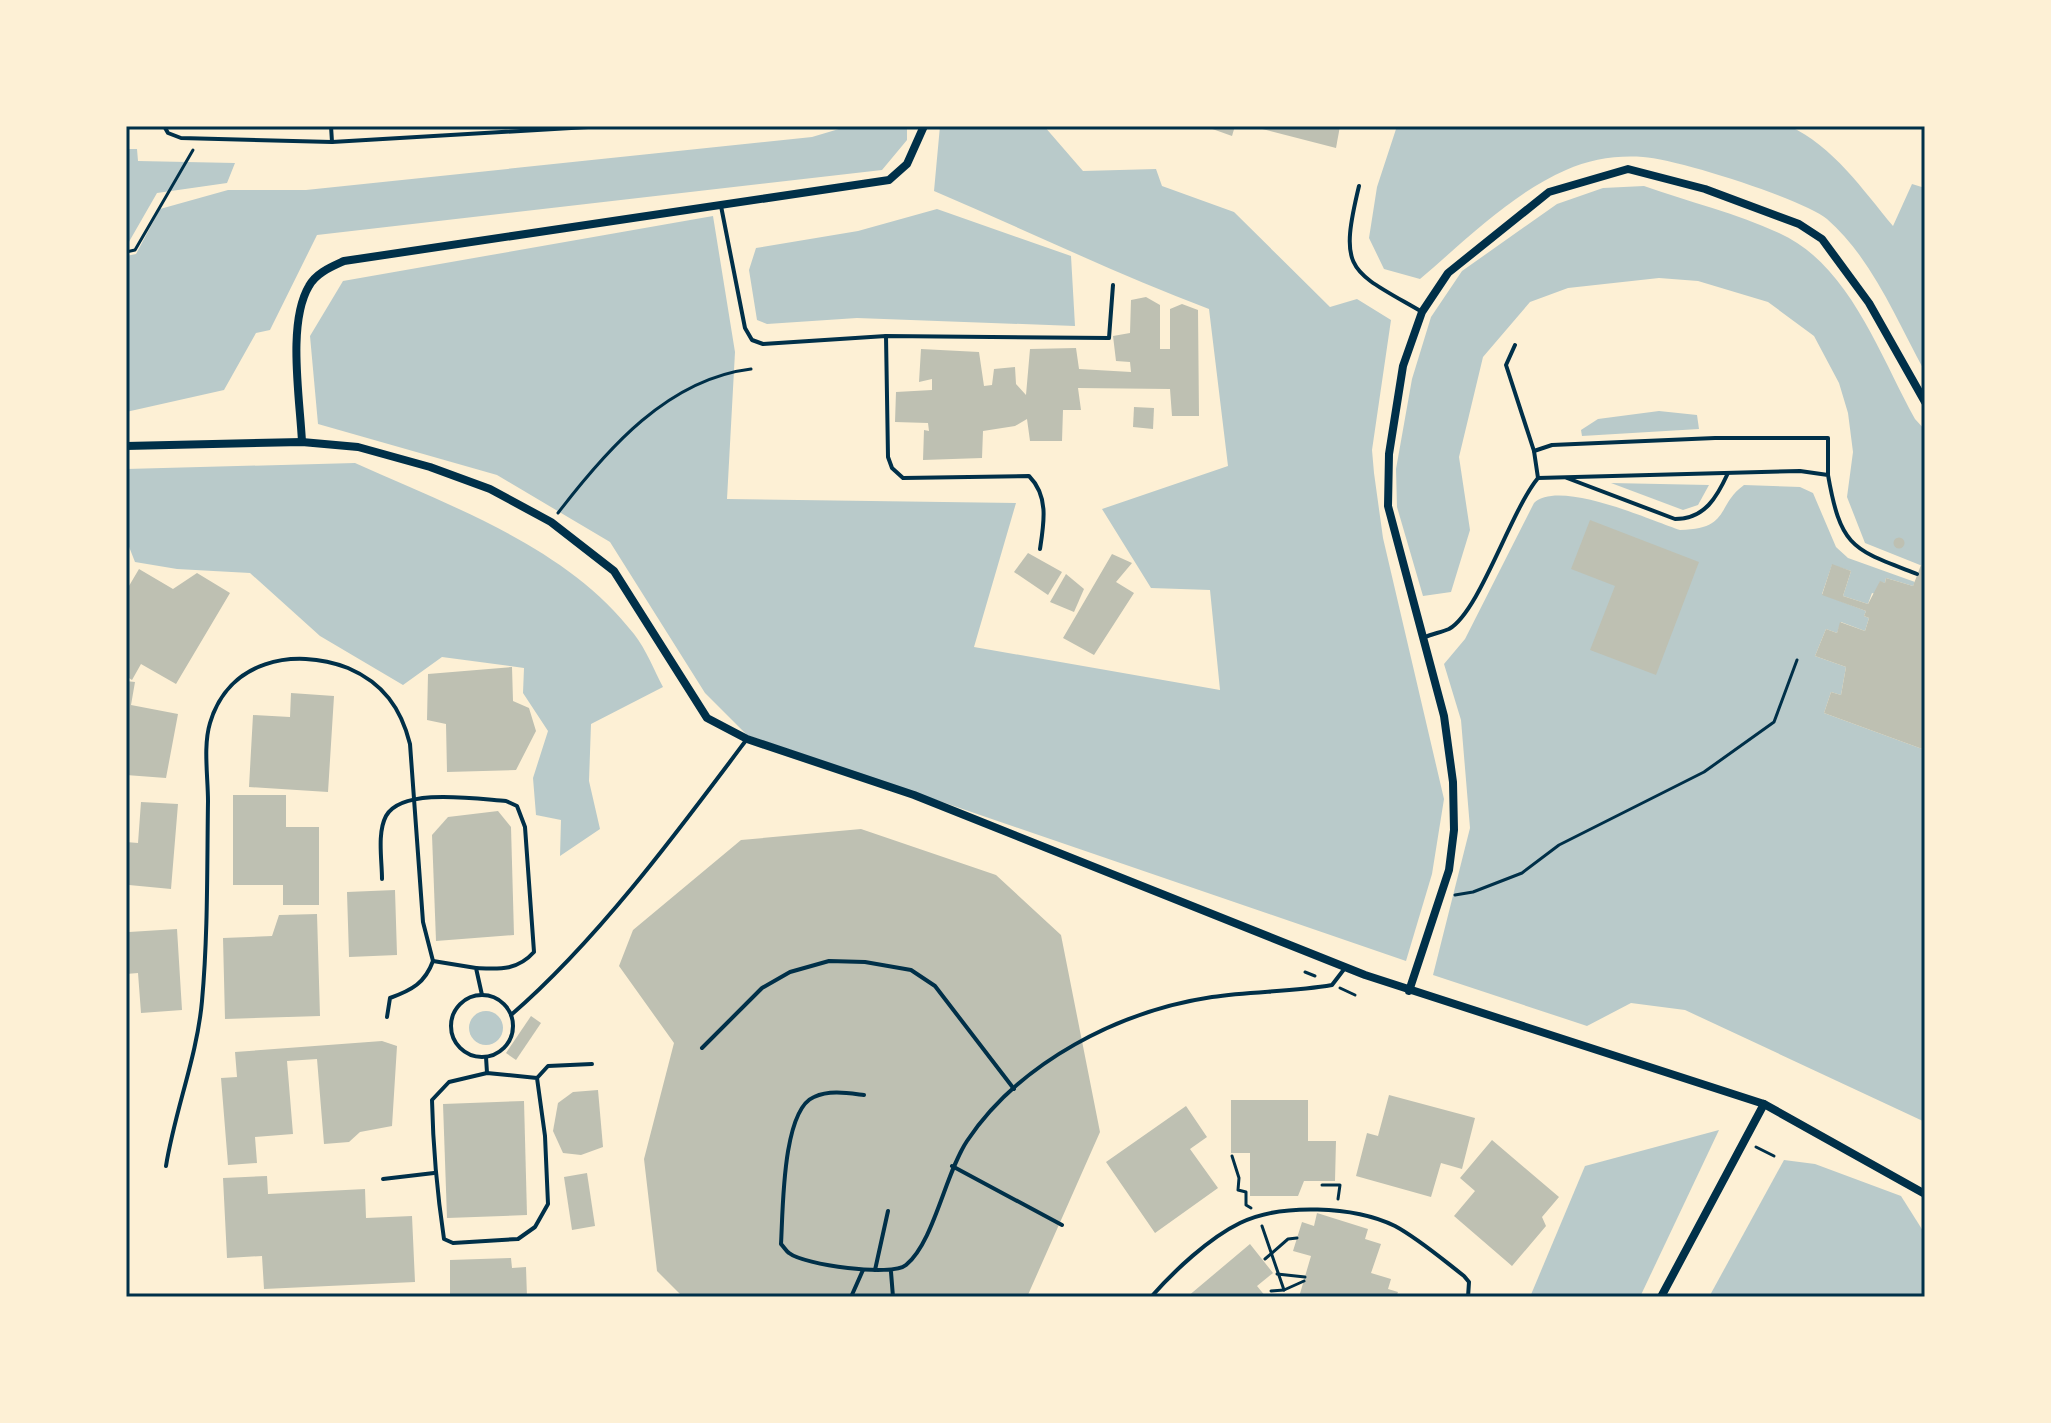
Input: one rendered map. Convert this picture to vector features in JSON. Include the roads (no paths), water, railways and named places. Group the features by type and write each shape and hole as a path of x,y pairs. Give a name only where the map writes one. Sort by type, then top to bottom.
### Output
{"street":[{"path":"302,442 297,315 309,284 325,270 344,261 889,180 907,164 924,126"},
{"path":"1409,991 1442,896 1454,830 1453,782 1444,716 1388,506 1394,413 1403,366 1422,312 1448,273 1549,192 1628,169 1705,189 1799,224 1822,239 1869,303 1925,402"},
{"path":"126,446 302,442 358,447 430,467 490,489 551,522 614,571 707,718 747,739 914,795 1409,991 1764,1104 1925,1193"},
{"path":"1661,1297 1764,1104"}],"lane":[{"path":"164,126 168,133 181,138 332,142 605,126"},
{"path":"331,126 332,142"},
{"path":"1359,186 1348,232 1350,256 1361,276 1422,312"},
{"path":"721,204 745,328 752,340 763,344 886,336 1109,338 1113,285"},
{"path":"886,336 888,457 892,468 903,478 1029,476 1040,487 1045,518 1040,549"},
{"path":"1515,345 1506,365 1534,451 1538,478"},
{"path":"1534,451 1552,445 1715,438 1828,438 1828,475 1849,542 1859,552 1917,574"},
{"path":"1423,637 1450,628 1468,609 1522,497 1538,478 1800,471 1828,475"},
{"path":"1561,476 1675,519 1688,519 1705,510 1728,472"},
{"path":"166,1166 181,1089 199,1032 209,724 220,699 236,677 254,667 290,659 328,661 364,675 391,698 404,721 410,744 423,922 433,961 427,978 409,991 390,998 387,1017"},
{"path":"511,1015 545,986 576,951 747,739"},
{"path":"382,879 382,830 386,816 394,806 414,798 506,801 517,806 527,849 534,952 524,963 505,969 433,961"},
{"path":"702,1048 762,988 790,972 829,961 865,962 911,970 935,986 1014,1089"},
{"path":"476,968 482,995"},
{"path":"864,1095 833,1092 812,1097 800,1107 786,1164 781,1244 789,1254 812,1263 891,1272 906,1266 921,1244 952,1166 969,1138 1014,1089 1071,1047 1116,1025 1211,997 1332,985 1345,968"},
{"path":"482,995 503,1003 511,1015 513,1031 507,1046 486,1057 467,1054 459,1047 451,1029 456,1009 472,997 482,995"},
{"path":"486,1057 487,1073"},
{"path":"537,1078 548,1066 592,1064"},
{"path":"487,1073 537,1078 545,1136 548,1204 535,1227 518,1239 453,1243 444,1239 434,1173 432,1100 449,1082 487,1073"},
{"path":"952,1166 1062,1225"},
{"path":"383,1179 434,1173"},
{"path":"875,1270 888,1211"},
{"path":"1151,1297 1222,1234 1261,1215 1337,1211 1376,1218 1397,1228 1464,1276 1469,1282 1468,1297"},
{"path":"851,1297 863,1269"},
{"path":"891,1272 893,1297"}]}
